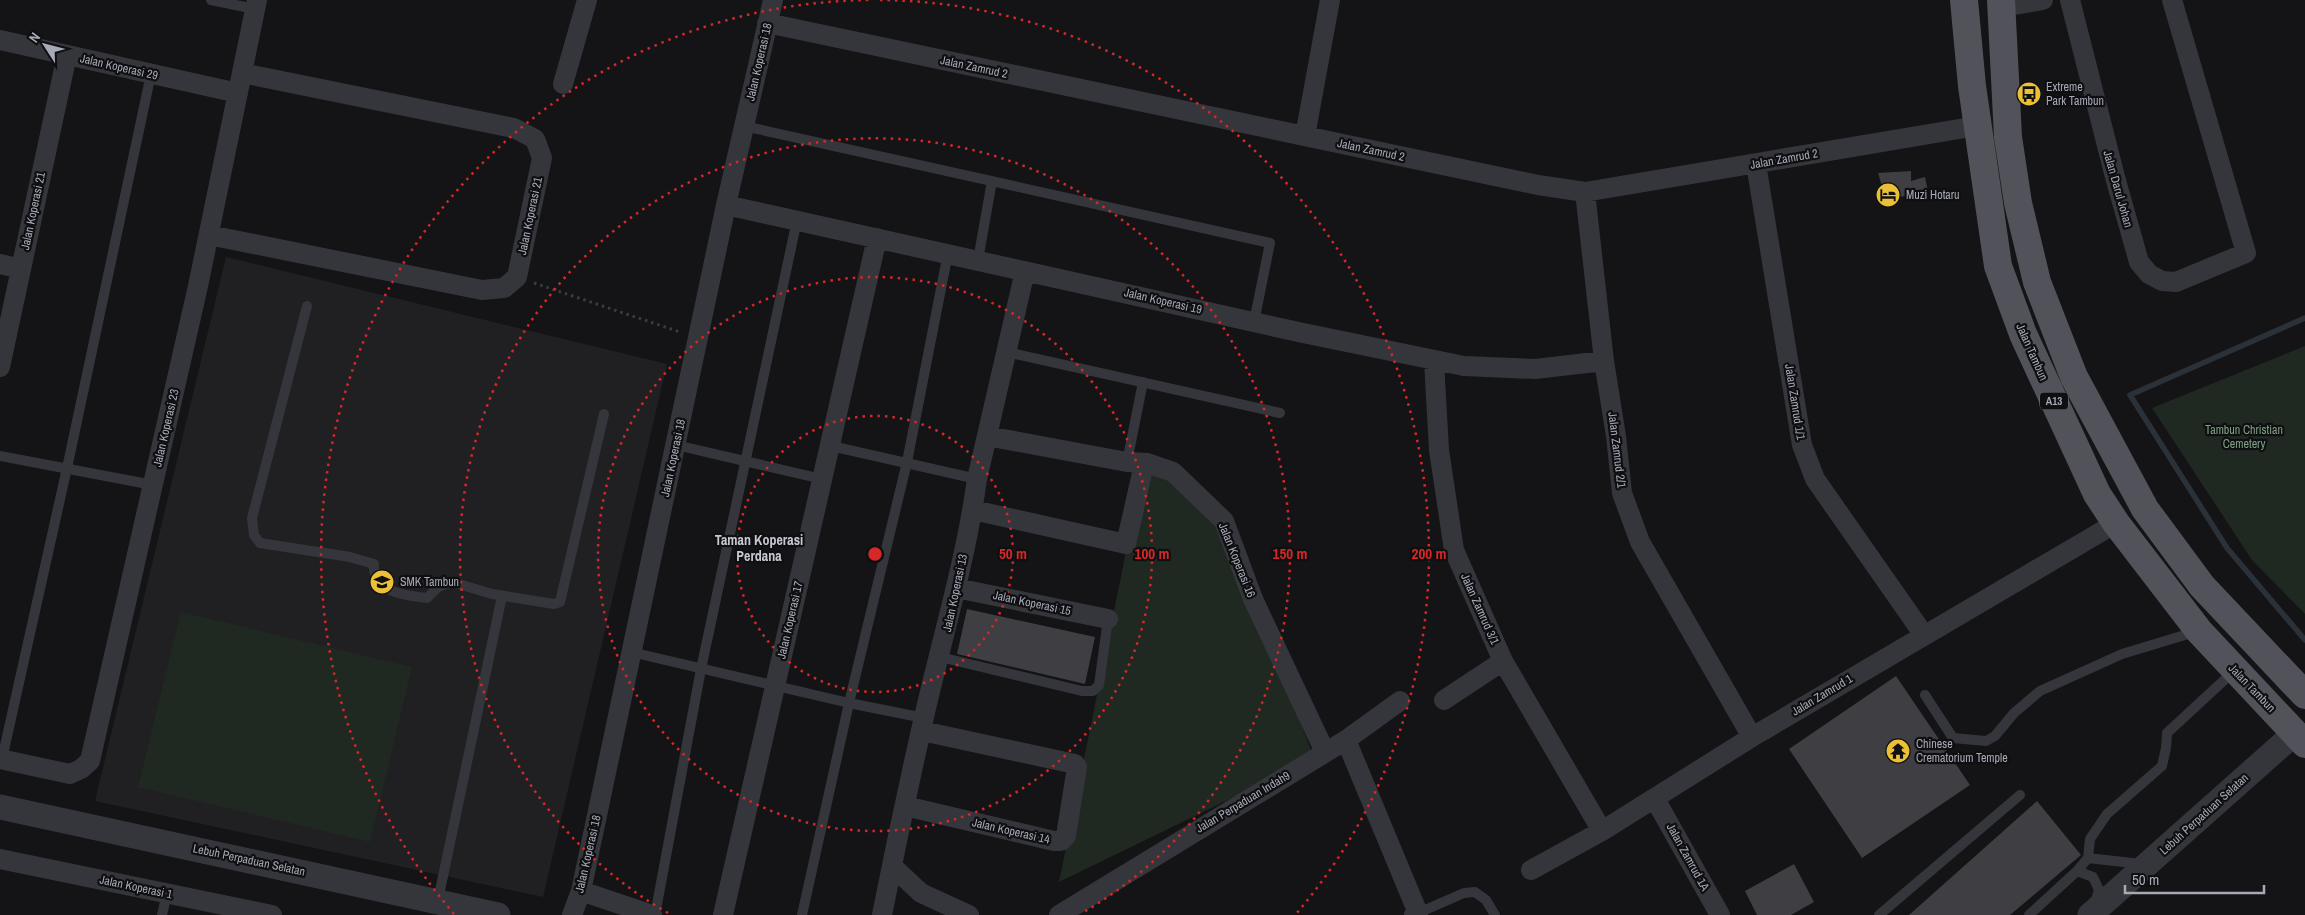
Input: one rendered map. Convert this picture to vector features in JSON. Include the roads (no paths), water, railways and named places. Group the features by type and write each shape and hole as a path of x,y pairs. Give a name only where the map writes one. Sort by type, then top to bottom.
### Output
{"main road":[{"name":"Jalan Tambun","path":"1964,0 1977,126 1998,266 2023,334 2097,494 2116,523 2199,631 2300,738"},
{"name":"A13","path":"2001,4 2008,137 2018,203 2037,282 2074,377 2145,509 2202,586 2305,695"}],"street":[{"path":"563,84 587,0"},
{"name":"Jalan Koperasi 18","path":"572,915 581,892 630,652 700,339 726,205 773,0"},
{"path":"1306,136 1330,0"},
{"path":"2001,4 2043,0"},
{"name":"Jalan Darul Johan","path":"2070,0 2115,177 2139,262 2149,274 2162,281 2176,282 2246,253 2172,0"},
{"name":"Jalan Koperasi 23","path":"1,759 70,774 81,769 90,761 209,235 256,4"},
{"name":"Jalan Zamrud 2","path":"768,23 1538,185 1585,192 1977,126"},
{"name":"Jalan Koperasi 29","path":"0,40 238,93"},
{"name":"Jalan Koperasi 21","path":"1,357 67,55"},
{"name":"Jalan Koperasi 21","path":"209,235 482,290 504,288 517,277 542,158 534,139 514,128 242,73"},
{"name":"Jalan Zamrud 1/1","path":"1756,164 1802,445 1815,479 1924,635"},
{"name":"Jalan Zamrud 2/1","path":"1585,192 1604,361 1616,436 1622,493 1640,542 1752,737"},
{"name":"Jalan Koperasi 19","path":"726,205 1254,322 1363,344 1434,362 1464,366 1535,368 1604,361"},
{"name":"Jalan Koperasi 17","path":"723,915 822,479 832,446 878,238"},
{"path":"0,264 21,269"},
{"name":"Jalan Koperasi 13","path":"882,915 923,724 973,510 976,479 1025,270"},
{"name":"Jalan Zamrud 3/1","path":"1434,362 1439,450 1454,550 1503,660 1602,831"},
{"name":"Jalan Koperasi 16","path":"987,436 1127,462 1147,463 1173,472 1224,520 1253,599 1325,752"},
{"path":"973,510 1126,544 1142,473 1147,463"},
{"name":"Jalan Zamrud 1","path":"1531,870 1602,831 1752,737 2116,523"},
{"name":"Jalan Koperasi 15","path":"956,588 1108,619"},
{"path":"1444,700 1503,660"},
{"name":"Jalan Perpaduan Indah9","path":"1059,915 1346,740 1400,701"},
{"name":"Jalan Koperasi 14","path":"905,806 1054,841 1061,841 1066,836 1077,767 1075,764 923,724"},
{"name":"Lebuh Perpaduan Selatan","path":"2091,914 2300,738"},
{"path":"1346,740 1416,914"},
{"name":"Jalan Zamrud 1A","path":"1655,799 1720,915"},
{"name":"Lebuh Perpaduan Selatan","path":"0,807 435,908 498,915"},
{"name":"Jalan Koperasi 1","path":"0,859 272,915"},
{"path":"892,866 921,892 969,915"},
{"path":"581,892 654,915"}],"lane":[{"path":"212,0 256,4"},
{"path":"1,759 67,468 151,74"},
{"path":"744,126 1270,243 1254,322"},
{"path":"978,260 992,181"},
{"path":"654,915 701,669 797,220"},
{"path":"802,915 849,703 907,462 948,253"},
{"path":"307,306 252,518 254,535 260,543 350,557 374,564 373,575 379,584 392,590 427,598 438,587 452,582 502,596 545,604 560,602 604,414"},
{"path":"1006,352 1280,413"},
{"path":"1127,462 1143,382"},
{"path":"676,446 822,479"},
{"path":"832,446 976,479"},
{"path":"0,456 153,485"},
{"path":"435,908 502,596"},
{"path":"940,657 1082,691 1093,691 1098,685 1108,619"},
{"path":"1925,695 1953,738 1986,741 1994,736 2014,713 2040,690 2122,654 2199,631"},
{"path":"630,652 849,703 923,724"},
{"path":"2029,915 2078,870 2088,858 2090,839 2107,814 2162,766 2167,733 2234,670"},
{"path":"1879,915 2020,794"},
{"path":"2088,858 2147,865"},
{"path":"2078,870 2092,877 2099,890 2091,914"},
{"path":"1416,914 1464,893 1475,892 1486,900 1495,915"},
{"path":"162,915 167,893"}],"waterway":[{"path":"2305,318 2130,395 2227,548 2305,640"}],"place":[{"name":"Extreme Park Tambun","path":"2029,94"},
{"name":"Muzi Hotaru","path":"1888,195"},
{"name":"SMK Tambun","path":"382,582"},
{"name":"Chinese Crematorium Temple","path":"1898,751"}],"district":[{"name":"Taman Koperasi Perdana","path":"759,548"}],"park label":[{"name":"Tambun Christian Cemetery","path":"2244,437"}]}
